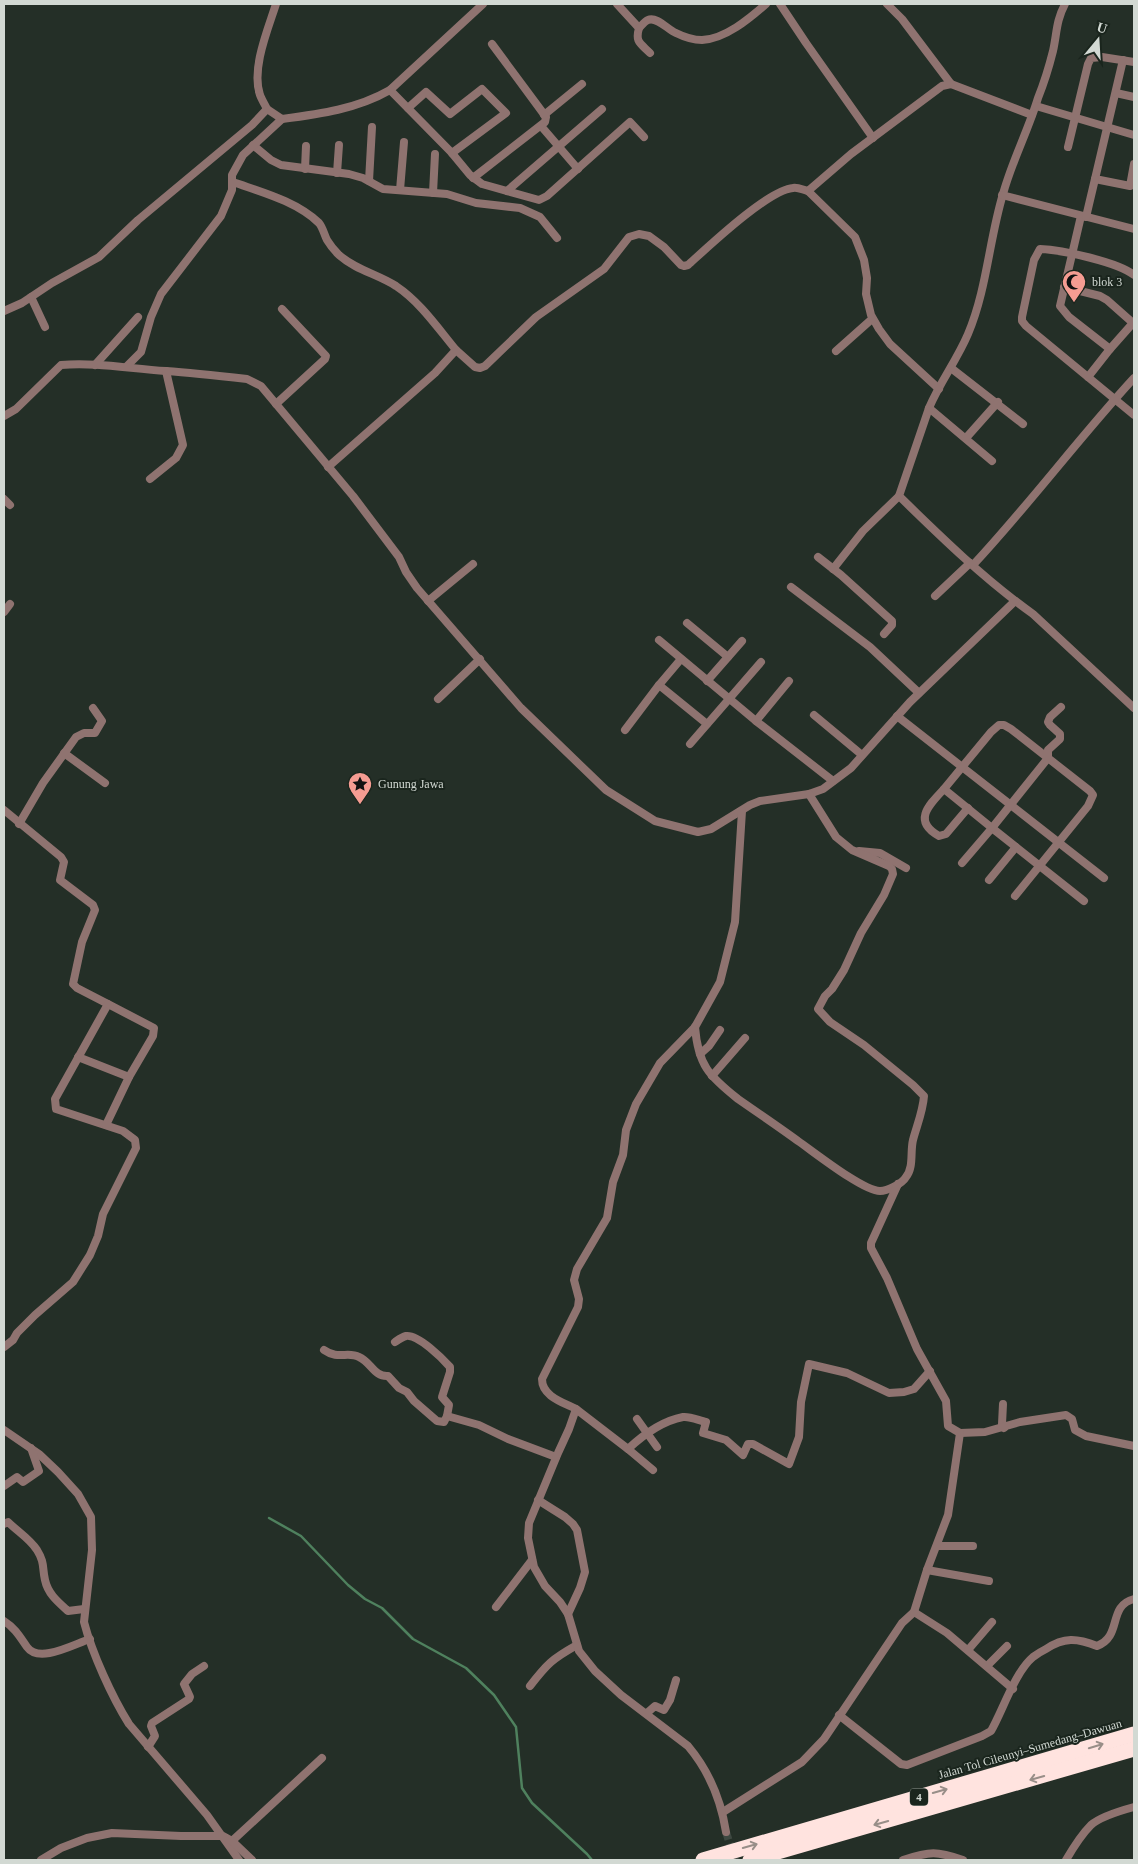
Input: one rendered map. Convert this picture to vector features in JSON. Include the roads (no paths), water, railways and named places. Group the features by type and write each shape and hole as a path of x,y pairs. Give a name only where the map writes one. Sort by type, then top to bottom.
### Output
{"highway":[{"name":"Jalan Tol Cileunyi–Sumedang–Dawuan","path":"704,1860 1134,1734"},
{"name":"4","path":"750,1860 1134,1749"}],"street":[{"path":"276,4 263,42 258,80 260,95 267,109 282,119"},
{"path":"127,366 141,352 151,317 161,294 221,216 232,190 232,175 243,155 282,119 349,107 372,100 390,90 482,4"},
{"path":"617,4 640,28"},
{"path":"650,53 638,41 637,36 640,28 648,20 653,19 690,39 702,40 717,37 738,25 766,4"},
{"path":"780,4 873,138"},
{"path":"886,4 914,35 951,84 1032,115"},
{"path":"833,569 863,531 899,496 929,408 968,334 976,311 1002,195 1016,152 1036,106 1053,49 1056,22 1065,4"},
{"path":"473,178 545,122 544,115 492,44"},
{"path":"1068,147 1091,58 1102,57 1134,62"},
{"path":"1110,349 1060,306 1072,254 1095,179 1124,60"},
{"path":"544,115 582,84"},
{"path":"808,192 832,169 894,124 936,89 951,84"},
{"path":"408,108 426,92 450,114 482,89 506,114 452,153"},
{"path":"390,90 452,153 473,178 482,184 540,200 547,196 630,122 644,137"},
{"path":"1116,93 1134,97"},
{"path":"1036,106 1134,135"},
{"path":"4,311 99,257 138,220 252,125 267,109"},
{"path":"507,191 602,109"},
{"path":"369,181 372,126"},
{"path":"541,126 578,169"},
{"path":"400,190 404,142"},
{"path":"253,145 271,160 281,165 363,178 383,188 447,194 476,202 520,208 540,217 557,238"},
{"path":"337,173 338,145"},
{"path":"305,169 306,146"},
{"path":"433,193 435,154"},
{"path":"1095,179 1132,187 1134,164"},
{"path":"233,182 268,194 314,219 320,224 326,239 338,254 355,266 398,287 432,320 456,350 480,368 485,366 536,317 604,268 622,244 629,238 639,234 649,236 684,266 688,265 734,224 778,194 794,188 808,192 855,237 864,260 867,278 866,294 872,319 890,344 939,389"},
{"path":"1002,195 1134,229"},
{"path":"1134,275 1115,265 1072,254 1040,249 1034,260 1022,321 1035,334 1134,415"},
{"path":"1064,287 1100,296 1133,321 1088,377"},
{"path":"31,297 45,326"},
{"path":"276,404 326,356 282,309"},
{"path":"95,365 138,317"},
{"path":"836,351 872,319"},
{"path":"328,468 434,373 456,350"},
{"path":"4,416 16,409 61,365 127,366 166,371 184,371 247,379 261,386 316,451 399,556 406,572 428,601 521,708 606,790 655,821 698,832 711,829 742,811 750,804 809,794 824,789 851,768 919,693 1015,602"},
{"path":"951,368 998,402 1024,424"},
{"path":"150,480 176,458 183,445 166,371"},
{"path":"935,596 972,564 1015,520 1076,444 1134,378"},
{"path":"966,438 998,402"},
{"path":"929,408 992,461"},
{"path":"899,496 1015,602 1033,614 1134,708"},
{"path":"818,557 892,621 892,625 884,634"},
{"path":"428,601 472,564"},
{"path":"791,587 870,647 919,693"},
{"path":"4,612 10,604"},
{"path":"687,623 728,657"},
{"path":"659,640 756,721 833,781"},
{"path":"707,681 742,641"},
{"path":"438,699 480,659"},
{"path":"625,730 681,659"},
{"path":"690,744 761,662"},
{"path":"756,721 789,681"},
{"path":"659,685 707,724"},
{"path":"962,863 1048,758 1048,750 1062,735 1048,722 1050,717 1061,706"},
{"path":"19,824 43,783 76,738 84,733 95,733 101,726 101,716 93,708"},
{"path":"814,715 862,756"},
{"path":"897,716 1104,878"},
{"path":"968,808 946,834 940,836 932,832 926,824 924,817 926,808 991,732 999,725 1004,724 1093,795 1088,806 1015,896"},
{"path":"64,753 105,783"},
{"path":"944,789 1084,901"},
{"path":"695,1027 704,1065 712,1076 738,1099 860,1183 878,1191 886,1190 906,1179 910,1170 911,1151 918,1118 923,1109 924,1096 864,1045 830,1022 818,1008 844,970 861,932 884,895 893,874 892,869 852,850 836,838 809,794"},
{"path":"4,810 61,857 64,862 60,880 93,905 95,910 82,942 73,984 76,988 154,1028 153,1036 129,1077 106,1125"},
{"path":"653,1470 576,1409 547,1394 542,1386 542,1379 578,1307 579,1298 574,1280 577,1269 606,1218 613,1182 623,1155 626,1130 636,1104 660,1063 695,1027 720,982 735,922 742,811"},
{"path":"989,880 1016,847"},
{"path":"852,850 880,853 906,868"},
{"path":"4,1347 13,1340 17,1333 35,1315 73,1282 90,1255 103,1214 136,1148 135,1140 122,1131 56,1109 55,1106 55,1099 108,1004"},
{"path":"700,1054 709,1046 720,1030"},
{"path":"712,1076 745,1038"},
{"path":"78,1057 129,1077"},
{"path":"898,1184 871,1243 871,1248 887,1278 917,1349 946,1401 948,1426 960,1433 985,1432 1020,1422 1066,1415 1072,1419 1075,1430 1086,1436 1134,1446"},
{"path":"324,1350 336,1356 356,1355 363,1359 382,1377 388,1376 437,1421 444,1422 450,1408 442,1397 450,1367 415,1338 406,1336 395,1342"},
{"path":"628,1449 648,1433 664,1424 684,1417 706,1422 703,1433 726,1440 743,1455 748,1444 753,1444 789,1464 799,1437 801,1402 809,1364 847,1373 889,1393 914,1389 930,1371"},
{"path":"1003,1404 1002,1424 1004,1428"},
{"path":"576,1409 529,1523 528,1538 532,1560 545,1586 568,1614 576,1645 595,1671 621,1695 647,1713 694,1753 711,1778 723,1812 726,1832"},
{"path":"447,1416 479,1425 508,1439 556,1457"},
{"path":"637,1419 656,1447"},
{"path":"4,1430 52,1466 78,1494 91,1517 92,1550 84,1622 119,1708 129,1724 223,1836 239,1860"},
{"path":"723,1812 802,1762 824,1739 902,1623 914,1612 927,1570 948,1515 960,1433"},
{"path":"4,1486 17,1477 23,1482 39,1471 30,1448"},
{"path":"538,1500 573,1524 577,1530 585,1572 568,1614"},
{"path":"4,1524 8,1522 31,1542 44,1566 45,1580 54,1599 68,1611 84,1609"},
{"path":"937,1546 973,1546"},
{"path":"496,1607 532,1560"},
{"path":"927,1570 989,1581"},
{"path":"839,1715 896,1762 907,1764 982,1736 991,1731 1021,1671 1032,1658 1054,1644 1069,1639 1088,1642 1097,1646 1102,1644 1112,1633 1118,1612 1124,1603 1134,1598"},
{"path":"914,1612 947,1633 1013,1688"},
{"path":"4,1621 14,1628 29,1650 38,1654 46,1654 90,1639"},
{"path":"968,1650 992,1622"},
{"path":"530,1686 554,1657 576,1645"},
{"path":"987,1666 1007,1646"},
{"path":"148,1747 155,1736 152,1730 152,1723 189,1699 190,1697 184,1684 192,1674 204,1666"},
{"path":"647,1713 655,1706 664,1710 670,1700 676,1680"},
{"path":"232,1841 322,1758"},
{"path":"1066,1860 1077,1842 1092,1824 1134,1807"},
{"path":"41,1860 61,1848 87,1838 112,1833 223,1836 232,1841 252,1860"},
{"path":"903,1860 924,1853 943,1853 963,1860"}],"waterway":[{"path":"269,1518 301,1536 348,1585 365,1599 382,1608 413,1639 466,1668 494,1695 516,1727 522,1788 532,1803 592,1860"}],"tunnel":[{"path":"726,1832 735,1860"}],"place":[{"name":"blok 3","path":"1074,303"},
{"name":"Gunung Jawa","path":"360,805"}]}
